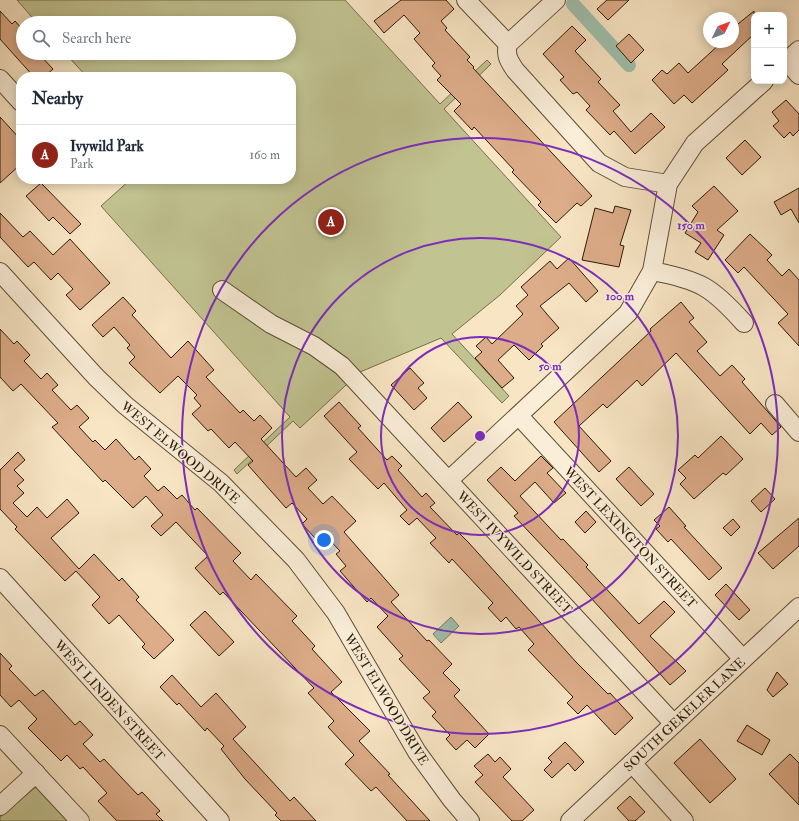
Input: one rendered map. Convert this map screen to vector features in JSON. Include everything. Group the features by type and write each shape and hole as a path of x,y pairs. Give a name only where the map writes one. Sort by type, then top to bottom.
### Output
{"street":[{"path":"466,0 507,48 515,70 599,163 625,177 668,184"},
{"path":"507,48 556,0"},
{"path":"790,58 799,74"},
{"path":"0,79 16,97"},
{"path":"449,480 628,313 652,272 668,184 695,143 761,84"},
{"name":"WEST ELWOOD DRIVE","path":"0,272 125,405 221,483 296,560 336,613 417,752 452,800 470,821"},
{"path":"652,272 682,277 703,285 722,298 744,323"},
{"name":"WEST IVYWILD STREET","path":"222,290 271,324 330,355 356,379 674,724"},
{"path":"775,404 799,432"},
{"name":"WEST LEXINGTON STREET","path":"519,416 743,659"},
{"name":"WEST LINDEN STREET","path":"0,578 220,821"},
{"name":"SOUTH GEKELER LANE","path":"570,821 799,607"},
{"path":"0,735 80,821"},
{"path":"632,763 684,821"},
{"path":"0,806 36,773"}],"shaded area":[{"path":"17,0 345,0 440,104 487,60 491,64 444,109 561,237 500,295 452,334 509,396 502,403 441,338 360,372 300,428 293,421 237,474 234,470 290,417 101,206 125,184 296,184 296,72 82,72 71,60 296,60 296,16 31,16"},
{"path":"451,617 459,626 441,643 433,634"},
{"path":"37,786 68,821 0,821 0,817"}],"building":[{"path":"401,0 446,0 454,9 441,21 447,28 445,30 470,57 467,60 592,196 581,206 577,203 556,223 538,205 541,202 512,172 514,170 474,127 472,130 454,111 461,104 437,80 441,76 432,66 435,63 414,39 420,33 404,15 384,33 374,21"},
{"path":"607,0 629,0 608,20 597,9"},
{"path":"0,11 12,24 15,21 16,22 16,57 0,39"},
{"path":"751,13 751,37 722,64 728,70 692,103 684,95 674,104 652,80 662,70 667,74 679,63 688,73 715,48 739,48 739,23"},
{"path":"572,26 586,40 575,51 601,79 598,82 620,105 613,111 631,132 651,113 665,127 635,154 614,131 610,135 586,110 590,106 577,92 573,94 560,80 564,77 543,54"},
{"path":"629,34 644,50 631,63 616,46"},
{"path":"19,60 45,60 53,69 50,72 30,72"},
{"path":"786,100 799,114 799,130 793,136 790,132 784,138 773,126 779,121 772,112"},
{"path":"0,117 16,135 16,169 0,183"},
{"path":"745,140 761,157 742,175 726,158"},
{"path":"40,184 42,184 81,224 70,234 53,217 49,221 26,196"},
{"path":"714,186 738,211 717,230 724,235 708,260 695,252 701,243 685,233 698,212 692,206"},
{"path":"799,188 799,223 791,209 781,215 774,202"},
{"path":"615,206 631,210 620,245 624,246 619,267 582,260 595,208 613,213"},
{"path":"0,213 23,237 30,231 53,255 70,239 110,283 80,310 66,295 73,289 58,273 51,280 34,262 28,267 0,237"},
{"path":"750,234 772,255 767,260 782,276 789,269 799,280 799,346 778,323 788,314 744,267 738,273 725,260"},
{"path":"569,258 598,291 586,302 569,283 540,306 559,328 541,344 543,346 529,360 514,345 498,360 514,378 502,388 475,358 482,352 476,346 486,337 492,344 523,314 516,306 528,295 521,287 550,261 557,269"},
{"path":"123,297 136,311 132,315 171,358 188,341 214,370 206,377 240,413 243,410 254,421 260,415 272,428 261,439 296,477 306,468 317,480 308,488 323,504 332,496 356,521 344,532 399,595 391,602 427,641 429,640 452,664 443,673 460,690 454,696 489,734 475,748 467,740 456,750 446,739 450,735 432,716 436,712 423,698 430,692 399,659 403,656 377,627 388,616 371,598 367,602 340,571 346,566 336,554 340,551 322,532 315,538 302,524 307,519 292,503 286,508 248,465 253,461 235,442 229,448 211,429 208,431 192,414 201,406 194,398 197,395 178,376 160,393 129,363 135,357 127,348 130,345 114,327 103,337 92,325"},
{"path":"681,302 694,318 689,322 707,342 697,351 720,376 732,365 745,379 742,382 781,427 772,435 761,423 750,434 676,353 642,386 637,380 607,408 603,404 579,426 611,461 599,472 554,422 651,331 650,329"},
{"path":"0,329 14,344 17,341 30,355 24,361 41,379 47,373 58,385 52,390 71,410 77,405 89,418 79,427 93,442 95,440 105,450 116,439 135,460 139,456 151,469 144,476 158,491 164,486 177,499 182,495 195,510 197,508 241,553 233,561 251,580 256,574 297,616 292,621 315,646 312,649 342,682 331,692 370,731 359,741 390,774 388,775 430,821 407,821 376,787 371,791 345,764 354,755 328,727 334,721 308,693 314,688 223,592 220,595 195,568 208,556 176,522 161,536 151,526 163,515 146,496 133,508 105,480 103,482 52,427 58,423 21,384 13,391 0,377"},
{"path":"410,368 424,383 418,388 427,398 414,410 391,385"},
{"path":"339,402 361,426 358,428 387,460 392,456 402,466 398,470 422,497 426,493 435,503 430,507 457,535 459,533 469,543 576,662 608,694 610,693 633,718 615,735 587,705 578,714 567,703 573,697 528,650 534,644 519,627 516,629 506,617 501,622 488,608 493,603 452,559 449,563 430,543 436,538 417,518 409,525 400,516 407,510 384,483 378,489 349,459 357,452 324,416"},
{"path":"458,402 472,417 444,442 431,428"},
{"path":"721,436 743,459 726,475 723,473 694,499 680,484 686,478 678,470 695,455 698,458"},
{"path":"18,452 25,460 14,470 24,480 17,486 24,493 13,503 27,517 37,507 47,518 67,499 79,513 51,538 79,569 94,554 119,581 122,578 139,597 136,600 174,640 154,659 142,647 145,644 119,615 109,624 92,605 100,597 76,571 65,581 15,529 17,527 0,509 0,470"},
{"path":"541,456 553,468 547,473 566,493 554,503 535,482 520,496 561,540 563,539 588,565 586,567 639,624 664,601 675,612 650,636 686,671 670,685 514,516 518,513 487,480 501,467 515,481"},
{"path":"629,467 654,494 641,506 616,479"},
{"path":"765,488 775,499 761,512 751,501"},
{"path":"669,507 686,526 684,527 722,568 709,580 671,539 668,542 656,529 660,526 654,520"},
{"path":"586,511 596,522 585,533 575,522"},
{"path":"799,518 799,546 773,569 758,553"},
{"path":"733,519 740,527 731,536 723,528"},
{"path":"726,584 750,610 739,620 715,595"},
{"path":"205,611 234,642 219,656 190,625"},
{"path":"0,653 12,666 9,669 35,696 43,690 75,725 80,721 93,735 83,744 100,762 104,759 138,795 142,792 160,811 156,814 163,821 117,821 98,801 107,793 83,767 80,769 67,755 61,761 28,728 37,719 19,700 11,707 0,695"},
{"path":"777,672 788,684 773,697 767,690"},
{"path":"172,675 201,707 216,693 246,727 233,739 290,801 294,797 316,821 281,821 275,815 277,813 245,779 221,749 224,746 207,728 205,731 179,703 177,705 160,687"},
{"path":"747,725 770,740 762,755 737,741"},
{"path":"700,739 736,779 710,803 674,763"},
{"path":"565,742 584,762 575,771 568,763 552,778 544,770 552,762 548,758"},
{"path":"488,754 495,762 500,757 511,769 503,777 534,810 522,821 512,821 475,782 483,775 474,766"},
{"path":"790,754 799,763 799,805 769,774"},
{"path":"630,796 645,812 635,821 629,821 617,808"}],"waterway":[{"path":"573,4 629,65"}],"place":[{"name":"Ivywild Park","path":"331,222"}]}
